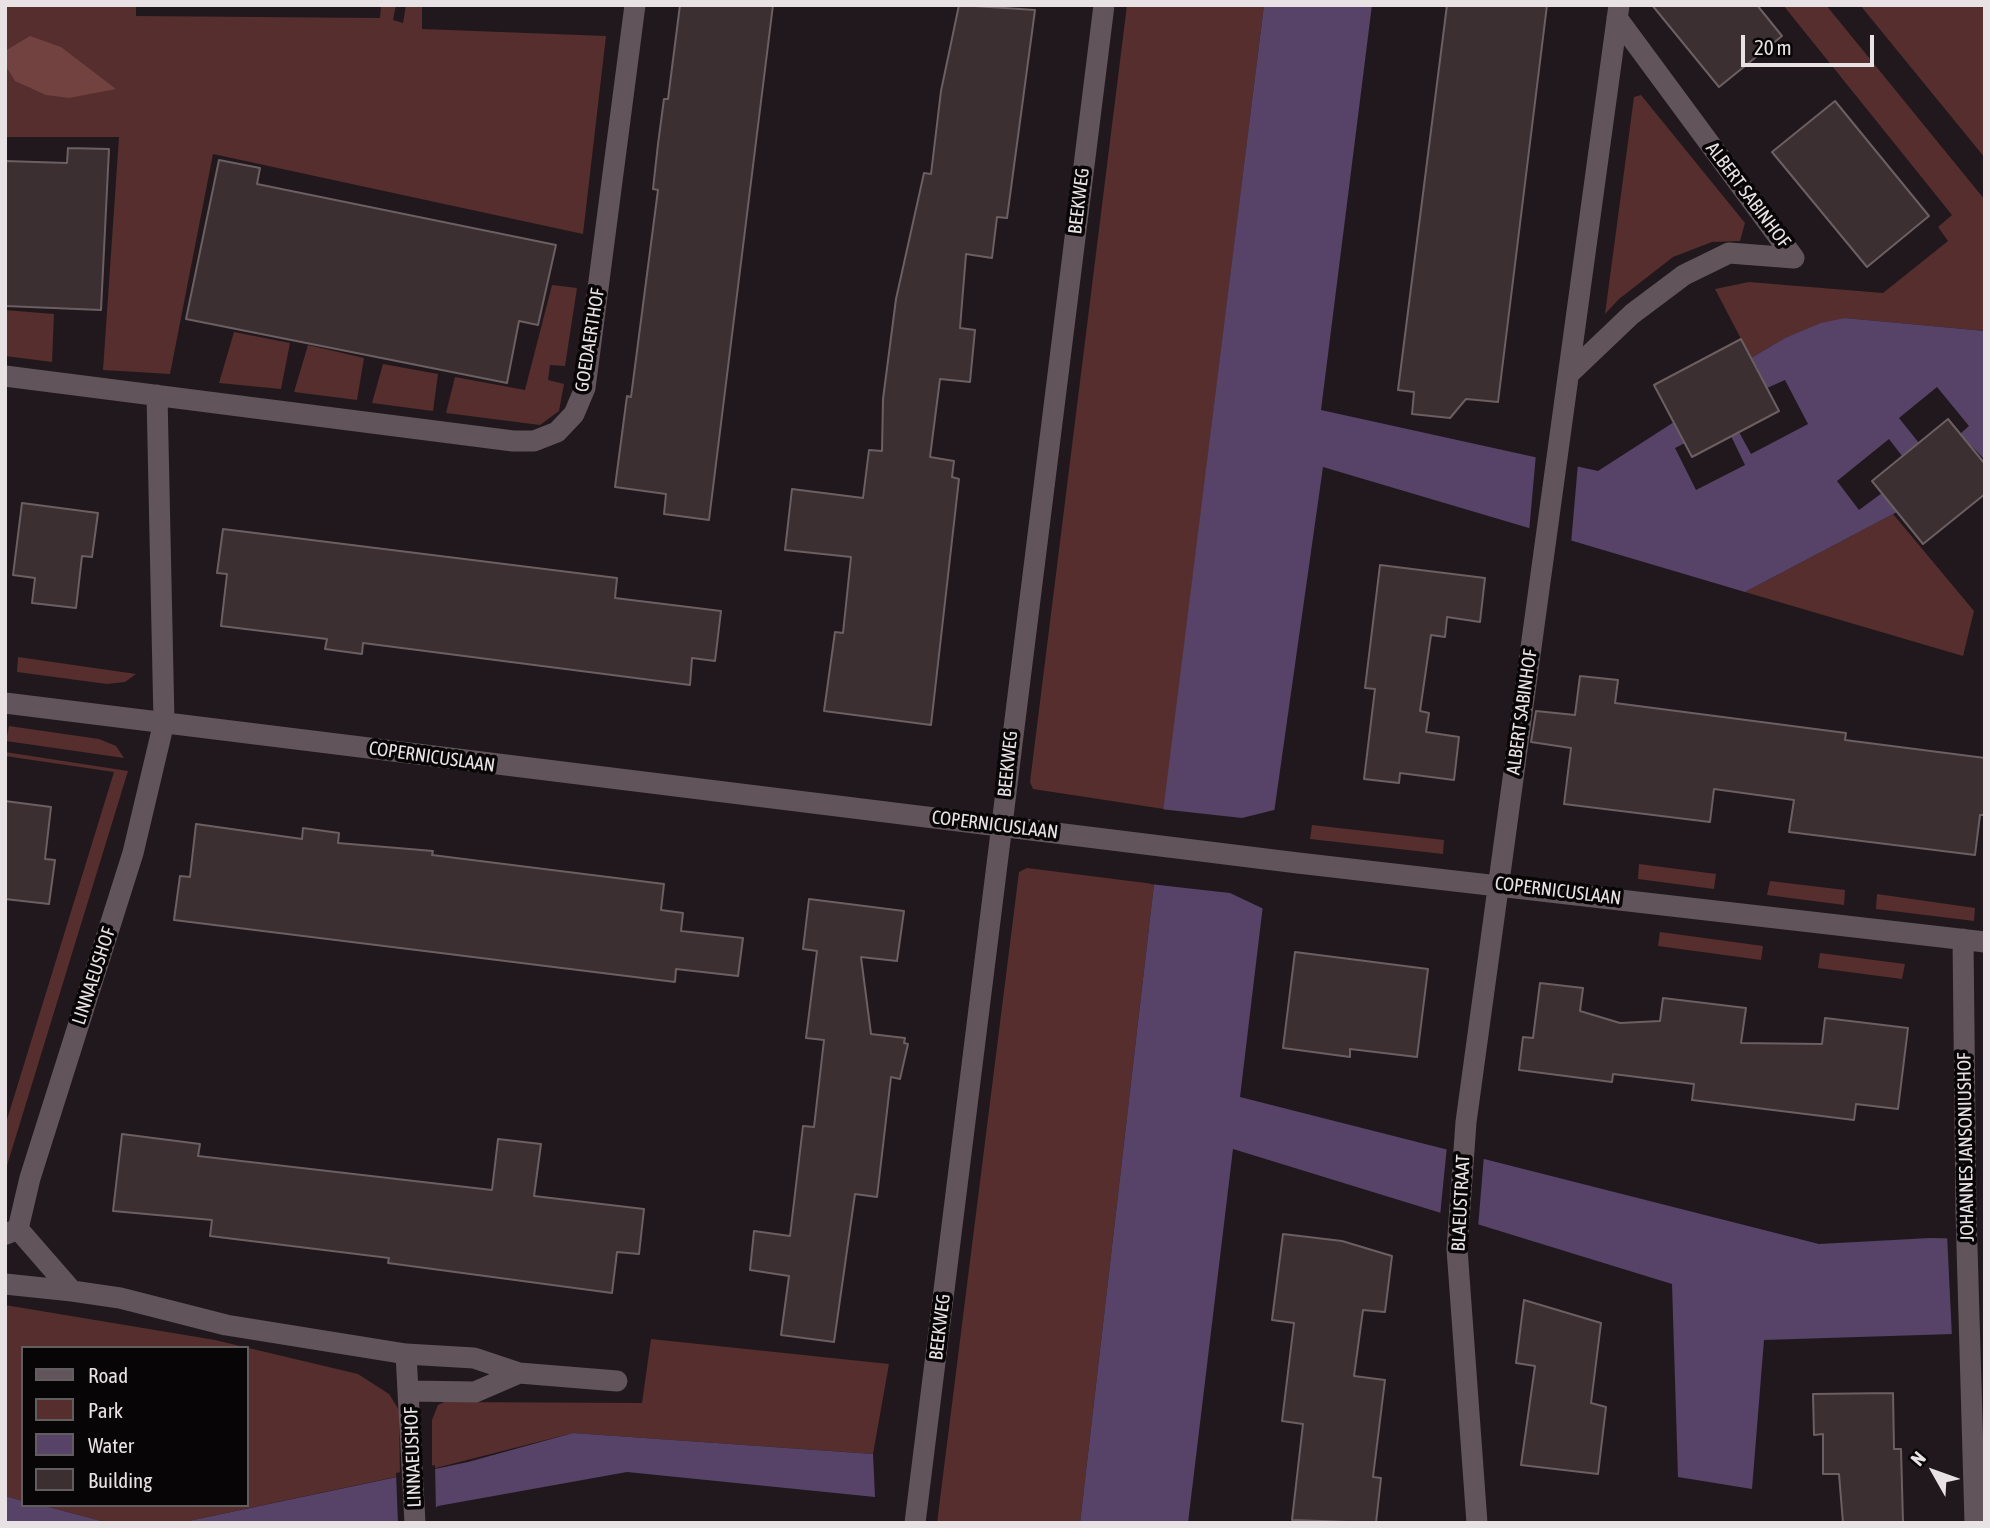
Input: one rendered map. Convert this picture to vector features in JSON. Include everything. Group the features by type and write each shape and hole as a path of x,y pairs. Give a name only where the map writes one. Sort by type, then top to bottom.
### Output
{"street":[{"name":"GOEDAERTHOF","path":"5,376 513,441 534,440 557,432 575,414 585,388 635,5"},
{"name":"BEEKWEG","path":"915,1523 1104,5"},
{"name":"ALBERT SABINHOF","path":"1569,374 1632,314 1684,275 1729,253 1794,257 1618,12"},
{"name":"ALBERT SABINHOF","path":"1497,884 1545,557 1618,12"},
{"path":"157,395 164,722"},
{"name":"COPERNICUSLAAN","path":"5,703 533,771 1974,941"},
{"name":"LINNAEUSHOF","path":"72,1291 12,1231 133,853 164,722"},
{"name":"BLAEUSTRAAT","path":"1477,1523 1457,1249 1466,1122 1497,884"},
{"name":"JOHANNES JANSONIUSHOF","path":"1974,941 1966,1212 1972,1362 1972,1504 1975,1523"},
{"name":"LINNAEUSHOF","path":"5,1284 120,1298 226,1325 406,1354 474,1358 519,1373 617,1381"},
{"name":"LINNAEUSHOF","path":"406,1354 415,1523"},
{"name":"LINNAEUSHOF","path":"410,1391 475,1392 519,1373"}],"green space":[{"path":"5,5 136,5 136,16 380,18 381,5 396,5 393,20 403,23 406,5 422,5 422,29 606,36 583,234 213,154 170,374 103,370 119,137 5,137"},
{"path":"1127,5 1264,5 1164,809 1033,789 1030,782"},
{"path":"1783,5 1826,5 1985,200 1985,331 1845,318 1785,338 1751,358 1715,289 1749,282 1883,293 1948,241 1938,227 1952,215"},
{"path":"1860,5 1985,5 1985,158"},
{"path":"1641,95 1745,223 1740,241 1712,242 1673,257 1619,299 1605,314 1634,97"},
{"path":"552,285 577,288 565,366 550,365 548,380 564,384 559,411 540,425 446,413 455,377 525,390"},
{"path":"5,310 54,314 52,362 5,356"},
{"path":"234,332 290,343 281,389 219,383"},
{"path":"308,345 364,358 357,400 294,392"},
{"path":"383,364 438,374 433,411 372,403"},
{"path":"1893,514 1974,611 1963,656 1745,592"},
{"path":"18,657 136,674 125,682 107,684 17,672"},
{"path":"9,726 99,739 116,746 124,758 6,741"},
{"path":"5,752 128,771 5,1172 5,1126 114,772 5,756"},
{"path":"1312,825 1444,840 1443,854 1310,839"},
{"path":"1639,864 1716,874 1714,889 1638,879"},
{"path":"1027,868 1154,884 1080,1523 937,1523 1019,872"},
{"path":"1770,881 1845,890 1844,905 1767,895"},
{"path":"1877,894 1975,908 1974,921 1876,909"},
{"path":"1660,932 1763,946 1761,960 1658,946"},
{"path":"1820,953 1905,964 1902,979 1818,968"},
{"path":"5,1305 240,1346 21,1346 21,1500 5,1496"},
{"path":"651,1339 889,1364 873,1454 573,1433 432,1469 432,1420 438,1405 444,1402 642,1403"},
{"path":"248,1348 358,1374 389,1394 399,1410 400,1476 179,1523 109,1523 49,1507 248,1507"}],"shaded area":[{"path":"30,36 61,47 116,89 69,98 46,95 15,81 5,65 5,51"}],"water":[{"path":"1264,5 1372,5 1321,410 1598,471 1674,422 1685,443 1675,448 1696,490 1745,465 1731,436 1739,432 1751,454 1808,424 1785,380 1767,388 1751,358 1785,338 1821,323 1845,318 1985,331 1985,460 1960,434 1969,426 1937,387 1899,418 1919,443 1902,456 1889,439 1837,481 1859,510 1882,493 1897,512 1745,592 1323,467 1274,813 1240,1097 1819,1244 1930,1238 1985,1239 1985,1333 1764,1340 1752,1489 1678,1477 1672,1284 1233,1149 1188,1523 1080,1523 1154,884"},
{"path":"573,1433 873,1454 875,1497 627,1472 438,1506 414,1523 179,1523 468,1462"},
{"path":"5,1496 21,1500 21,1507 49,1507 109,1523 5,1523"}],"pier":[{"path":"1536,454 1578,463 1571,544 1529,532"},
{"path":"1160,809 1242,818 1278,809 1266,910 1230,893 1150,884"},
{"path":"1447,1146 1484,1155 1478,1228 1440,1216"},
{"path":"1947,1234 1984,1235 1985,1337 1952,1338"},
{"path":"435,1465 436,1511 420,1523 398,1523 396,1473"}],"building":[{"path":"680,5 773,5 709,520 664,514 666,494 615,487 627,396 631,397 658,190 653,189 658,144 664,99 668,99"},
{"path":"959,5 1035,10 1007,218 997,217 992,258 966,254 960,328 975,330 970,382 940,379 930,457 954,461 952,477 959,479 931,725 824,711 835,632 843,633 851,557 785,550 792,489 863,498 869,450 882,451 883,399 896,299 924,173 931,174 941,91"},
{"path":"1447,5 1547,5 1498,402 1466,399 1450,418 1412,414 1414,392 1398,390"},
{"path":"1652,5 1757,5 1782,36 1719,87"},
{"path":"1835,101 1929,216 1867,267 1772,152"},
{"path":"68,148 109,149 101,310 5,306 5,161 67,163"},
{"path":"219,160 260,168 257,184 556,245 538,325 519,321 507,383 186,319"},
{"path":"1741,339 1779,411 1692,457 1654,385"},
{"path":"1948,419 1985,464 1985,494 1923,544 1872,481"},
{"path":"22,503 98,513 92,557 82,556 76,608 32,603 35,578 13,575"},
{"path":"223,529 617,578 615,598 721,611 715,661 692,658 690,685 363,643 362,654 325,649 327,639 221,626 227,574 217,573"},
{"path":"1380,565 1485,578 1480,622 1447,617 1445,637 1431,635 1420,711 1429,713 1426,732 1459,737 1454,780 1400,773 1399,783 1364,779 1375,689 1365,688"},
{"path":"1580,676 1618,680 1615,703 1846,733 1845,740 1985,758 1985,815 1980,815 1975,855 1789,832 1794,800 1714,789 1710,822 1564,804 1571,748 1531,742 1536,711 1575,715"},
{"path":"5,801 51,807 45,859 55,860 49,904 5,899"},
{"path":"196,824 302,839 303,828 339,833 338,843 433,851 432,855 664,884 661,910 683,913 681,931 743,938 738,976 676,969 675,982 174,920 180,876 190,877"},
{"path":"809,899 904,911 897,961 861,957 871,1034 905,1038 904,1043 908,1044 900,1079 891,1077 877,1197 855,1194 834,1342 781,1335 789,1276 750,1270 754,1231 790,1236 803,1126 814,1127 824,1040 806,1038 817,951 803,949"},
{"path":"1295,952 1428,969 1417,1057 1350,1049 1350,1057 1283,1048"},
{"path":"1540,983 1583,988 1580,1011 1620,1023 1660,1021 1663,998 1746,1008 1741,1043 1822,1044 1825,1018 1908,1028 1898,1109 1856,1104 1854,1120 1692,1100 1694,1084 1613,1074 1612,1082 1519,1070 1523,1037 1533,1038"},
{"path":"122,1134 200,1144 198,1156 492,1190 498,1139 541,1144 534,1196 644,1209 639,1254 617,1252 612,1293 388,1263 389,1258 210,1236 212,1220 113,1211"},
{"path":"1283,1234 1342,1241 1392,1256 1385,1312 1363,1310 1354,1376 1385,1380 1373,1477 1381,1478 1376,1523 1292,1520 1303,1424 1282,1421 1294,1323 1272,1320"},
{"path":"1524,1300 1601,1323 1591,1403 1606,1407 1598,1474 1521,1465 1535,1366 1516,1363"},
{"path":"1893,1393 1894,1449 1901,1449 1903,1523 1843,1523 1839,1474 1823,1474 1823,1434 1814,1435 1813,1394"}]}
